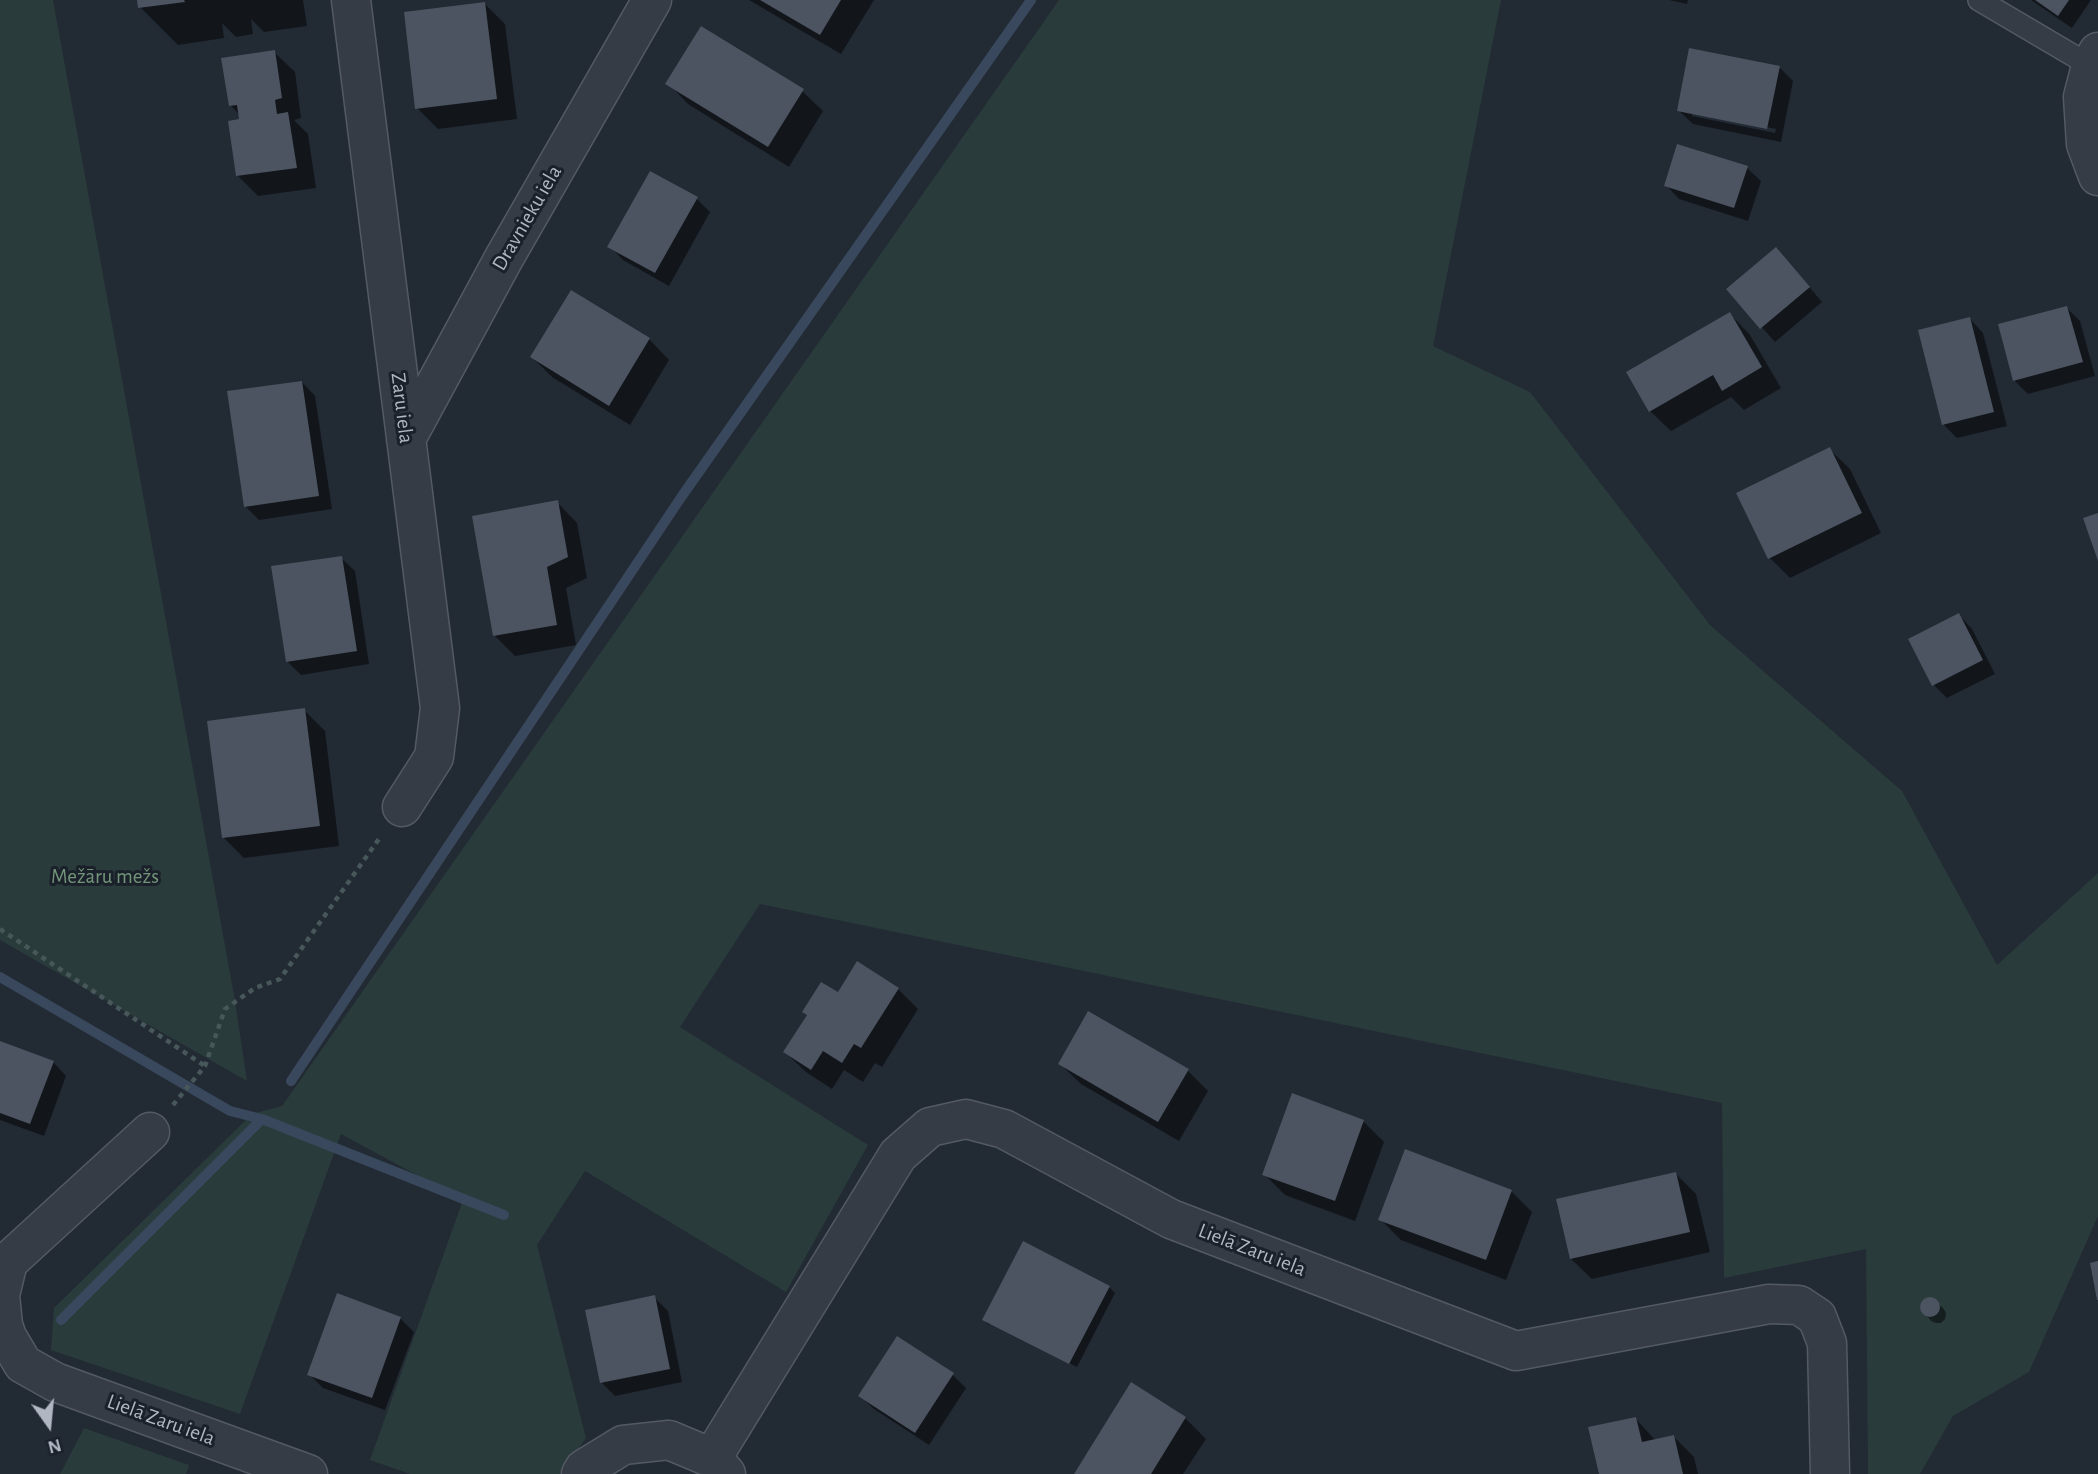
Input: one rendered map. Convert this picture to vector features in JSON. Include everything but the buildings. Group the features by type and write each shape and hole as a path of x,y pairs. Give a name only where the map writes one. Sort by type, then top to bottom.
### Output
{"street":[{"name":"Zaru iela","path":"351,0 440,708 434,757 402,807"},
{"name":"Dravnieku iela","path":"406,439 504,258 652,0"},
{"path":"2095,59 2083,97 2087,144 2098,176"},
{"name":"Lielā Zaru iela","path":"581,1474 584,1469 624,1445 669,1440 719,1466 898,1155 930,1126 967,1119 1004,1129 1171,1219 1516,1351 1769,1304 1799,1305 1817,1317 1828,1343 1830,1474"},
{"name":"Lielā Zaru iela","path":"150,1132 8,1262 0,1295 7,1337 23,1364 55,1382 308,1474"}],"lane":[{"path":"1979,0 2095,59"}],"path":[{"path":"150,1132 205,1066 225,1009 255,988 280,979 402,807"},
{"path":"0,929 205,1066"}],"green space":[{"name":"Mežāru mežs","path":"0,0 53,0 234,995 247,1081 0,940"},
{"path":"1059,0 1501,0 1433,346 1530,392 1710,625 1902,791 1997,965 2098,873 2098,1216 2029,1372 1953,1416 1920,1474 1868,1474 1866,1249 1724,1278 1722,1103 760,904 680,1027 868,1145 786,1292 585,1171 537,1245 586,1438 560,1474 410,1474 370,1460 463,1200 341,1134 240,1414 51,1350 54,1308 252,1114 282,1106"},
{"path":"84,1428 189,1465 186,1474 60,1474"}],"waterway":[{"path":"291,1081 682,496 1031,0"},
{"path":"0,977 230,1111 262,1119 504,1215"},
{"path":"61,1320 262,1119"}]}
